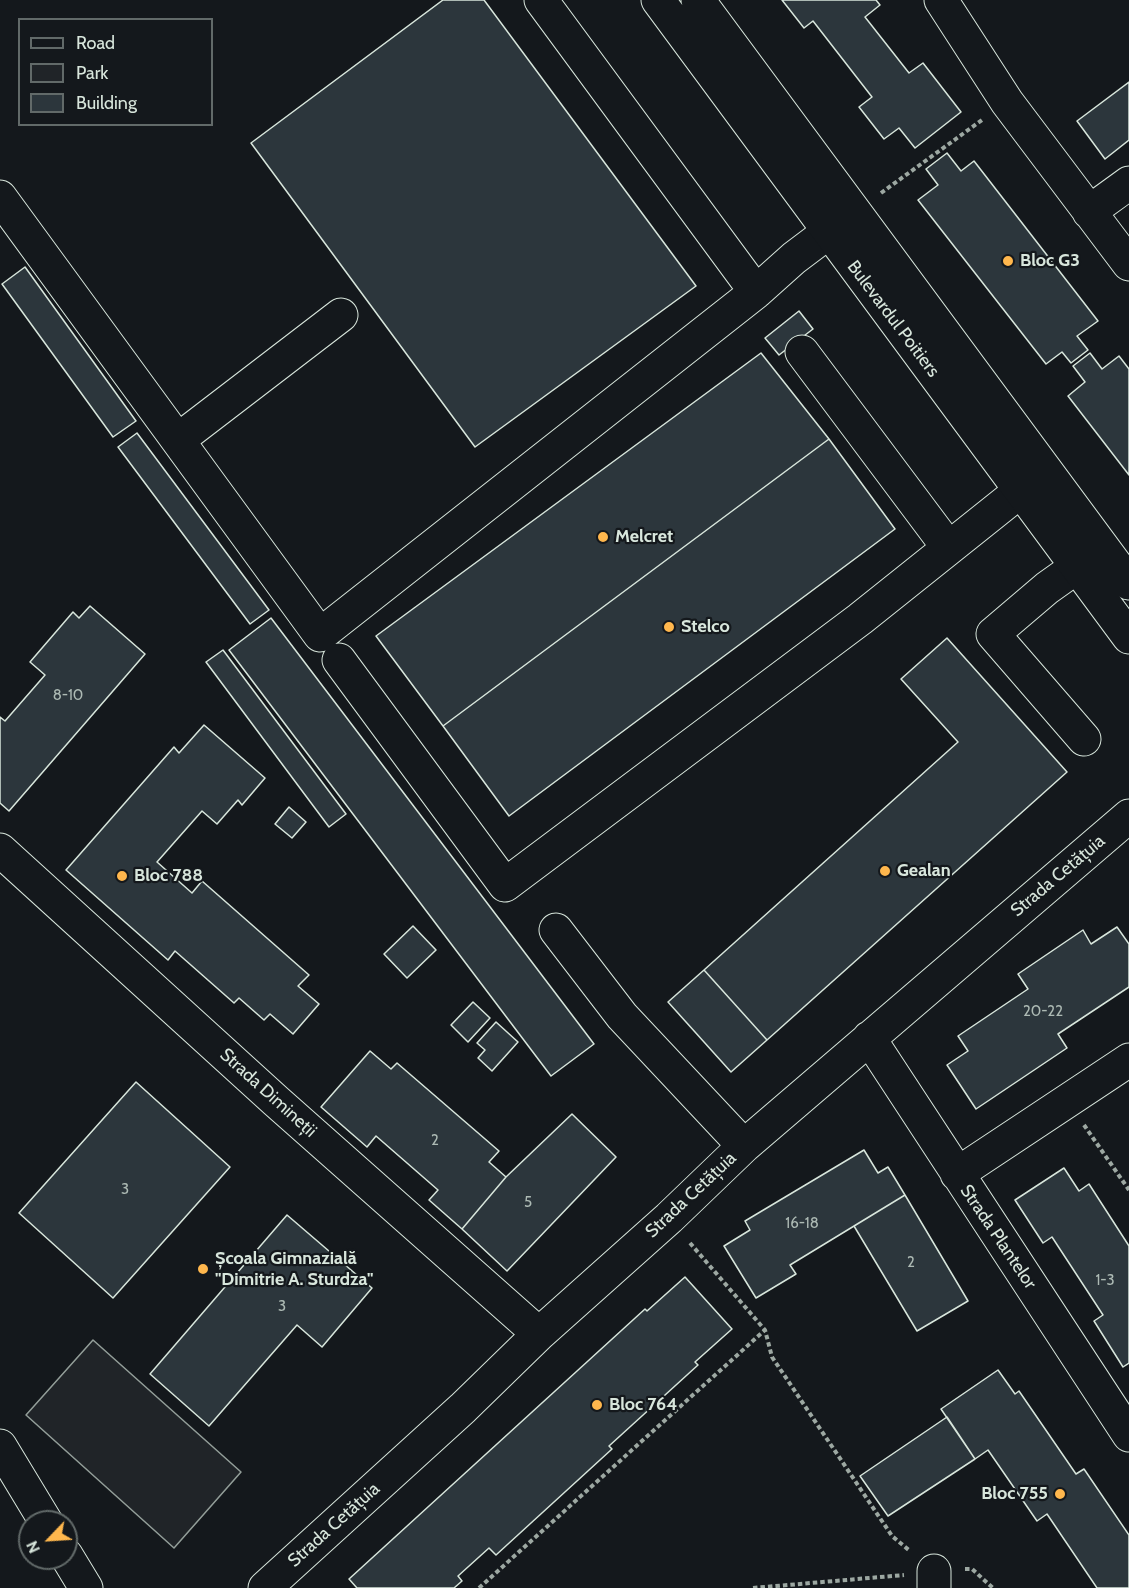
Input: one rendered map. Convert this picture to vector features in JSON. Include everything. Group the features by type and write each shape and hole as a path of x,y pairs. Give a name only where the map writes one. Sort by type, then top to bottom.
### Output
{"street":[{"path":"541,0 756,292"},
{"name":"Bulevardul Poitiers","path":"658,0 841,223 1033,481 1077,567 1129,637"},
{"name":"Bulevardul Poitiers","path":"698,0 841,223"},
{"path":"941,0 1007,102 1129,264"},
{"path":"1089,212 1129,183"},
{"path":"0,197 320,635 841,223"},
{"path":"178,440 341,315"},
{"path":"802,352 948,547"},
{"path":"339,660 506,885 860,619 1033,481"},
{"name":"Bulevardul Poitiers","path":"1033,481 1103,548 1129,583"},
{"path":"1084,739 993,634 1103,548"},
{"name":"Strada Cetățuia","path":"265,1588 463,1408 539,1334 669,1218 744,1146 1129,816"},
{"name":"Strada Dimineții","path":"5,865 539,1334"},
{"path":"556,930 622,1016 744,1146"},
{"name":"Strada Plantelor","path":"869,1038 1129,1435"},
{"path":"957,1174 1129,1060"},
{"path":"0,1446 39,1510"},
{"path":"75,1570 86,1588"}],"path":[{"path":"841,223 1007,102"},
{"path":"1067,1100 1129,1190"},
{"path":"669,1218 765,1330 772,1357 892,1536 934,1580"},
{"path":"479,1588 765,1330"},
{"path":"753,1588 934,1580"}],"green space":[{"path":"93,1340 241,1472 174,1548 26,1415"}],"building":[{"path":"443,0 484,0 696,286 475,447 251,143"},
{"path":"782,0 876,0 880,5 865,17 909,73 923,63 961,112 915,148 899,128 884,139 859,107 872,97 813,21 804,28"},
{"path":"1129,82 1129,140 1105,159 1077,121"},
{"name":"Bloc G3","path":"947,153 961,171 974,161 1098,321 1077,336 1088,350 1071,363 1062,352 1046,364 918,200 938,185 926,169"},
{"path":"25,267 136,421 113,437 2,284"},
{"path":"799,311 813,329 779,355 765,338"},
{"name":"Melcret","path":"761,353 829,439 443,726 376,636"},
{"path":"1090,353 1102,369 1119,356 1129,369 1129,475 1068,396 1085,382 1073,366"},
{"path":"137,433 269,610 250,624 118,447"},
{"name":"Stelco","path":"829,439 895,529 509,816 443,726"},
{"path":"90,606 145,654 9,811 0,803 0,717 5,721 45,675 30,662 73,612 79,618"},
{"path":"271,618 594,1044 551,1076 229,650"},
{"name":"Gealan","path":"947,638 1067,772 767,1040 704,970 958,742 901,679"},
{"path":"223,650 346,814 329,827 206,662"},
{"name":"Bloc 788","path":"204,725 265,778 242,805 238,800 217,824 202,811 157,862 192,893 202,881 309,975 298,986 319,1004 293,1034 270,1014 264,1020 239,998 234,1003 175,951 168,960 66,870 174,747 179,753"},
{"path":"289,807 306,822 292,838 275,824"},
{"path":"413,926 436,950 407,978 384,954"},
{"path":"1117,927 1129,944 1129,987 1058,1034 1067,1048 976,1109 947,1065 968,1051 958,1036 1028,989 1018,974 1083,930 1091,944"},
{"path":"704,970 767,1040 731,1072 668,1002"},
{"path":"473,1002 490,1018 468,1042 451,1025"},
{"path":"496,1022 518,1042 492,1071 478,1058 485,1050 477,1043"},
{"path":"370,1051 391,1069 397,1063 499,1151 489,1162 506,1177 462,1229 429,1200 438,1190 376,1136 367,1147 321,1107"},
{"path":"136,1082 230,1167 113,1298 19,1213"},
{"path":"572,1114 616,1157 507,1271 462,1229 506,1177"},
{"path":"864,1150 878,1173 888,1167 905,1195 790,1265 796,1274 756,1298 724,1246 750,1230 745,1221"},
{"path":"1064,1168 1079,1191 1089,1184 1129,1246 1129,1363 1123,1367 1094,1321 1103,1315 1052,1237 1043,1243 1015,1200"},
{"path":"905,1195 968,1301 917,1331 854,1226"},
{"path":"287,1215 372,1288 322,1347 297,1325 209,1426 150,1374"},
{"name":"Bloc 764","path":"685,1277 732,1329 695,1362 698,1365 609,1446 612,1449 496,1555 489,1548 458,1576 462,1581 454,1588 357,1588 349,1579 645,1309 647,1311"},
{"name":"Bloc 755","path":"998,1370 1015,1394 1019,1391 1076,1474 1084,1469 1129,1535 1129,1588 1097,1588 1047,1514 1037,1521 988,1450 975,1459 941,1409"},
{"path":"947,1417 975,1459 888,1516 860,1476"}],"place":[{"name":"Bloc G3","path":"1008,261"},
{"name":"Melcret","path":"603,537"},
{"name":"Stelco","path":"669,627"},
{"name":"Gealan","path":"885,871"},
{"name":"Bloc 788","path":"122,876"},
{"name":"Școala Gimnazială \"Dimitrie A. Sturdza\"","path":"203,1269"},
{"name":"Bloc 764","path":"597,1405"},
{"name":"Bloc 755","path":"1060,1494"}]}
